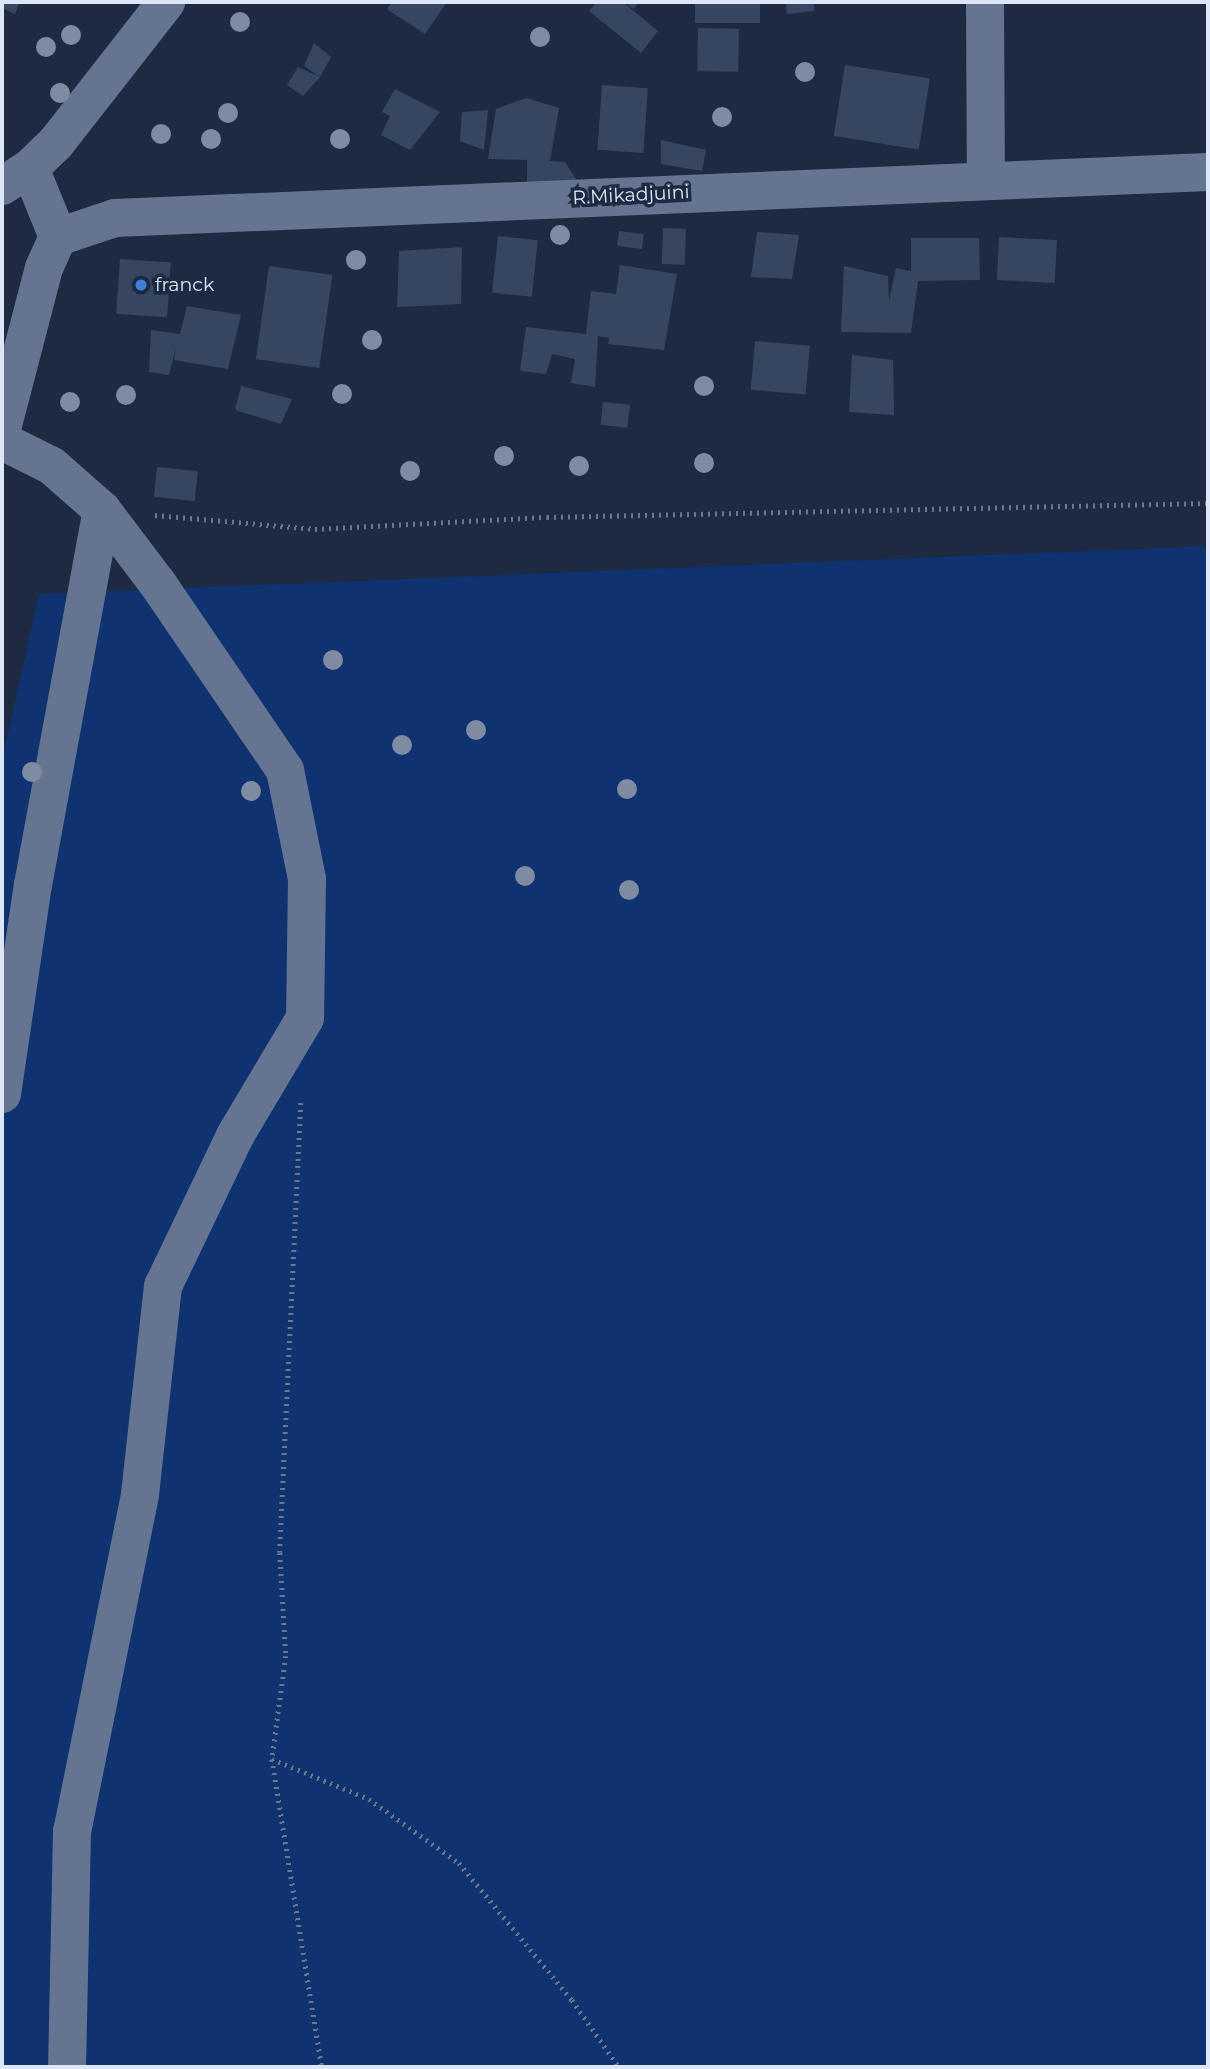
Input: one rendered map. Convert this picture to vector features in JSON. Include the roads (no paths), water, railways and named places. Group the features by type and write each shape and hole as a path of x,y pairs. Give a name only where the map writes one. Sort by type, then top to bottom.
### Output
{"street":[{"path":"2,429 44,268 58,237 16,177 56,143 166,2"},
{"path":"985,2 986,178"},
{"name":"R.Mikadjuini","path":"58,237 115,218 986,178 1208,172"},
{"path":"2,441 52,466 102,510 285,770 307,879 305,1018 235,1136 163,1286 140,1495 72,1831 67,2067"},
{"path":"2,1094 33,885 102,510"}],"place":[{"name":"franck","path":"141,285"}]}
